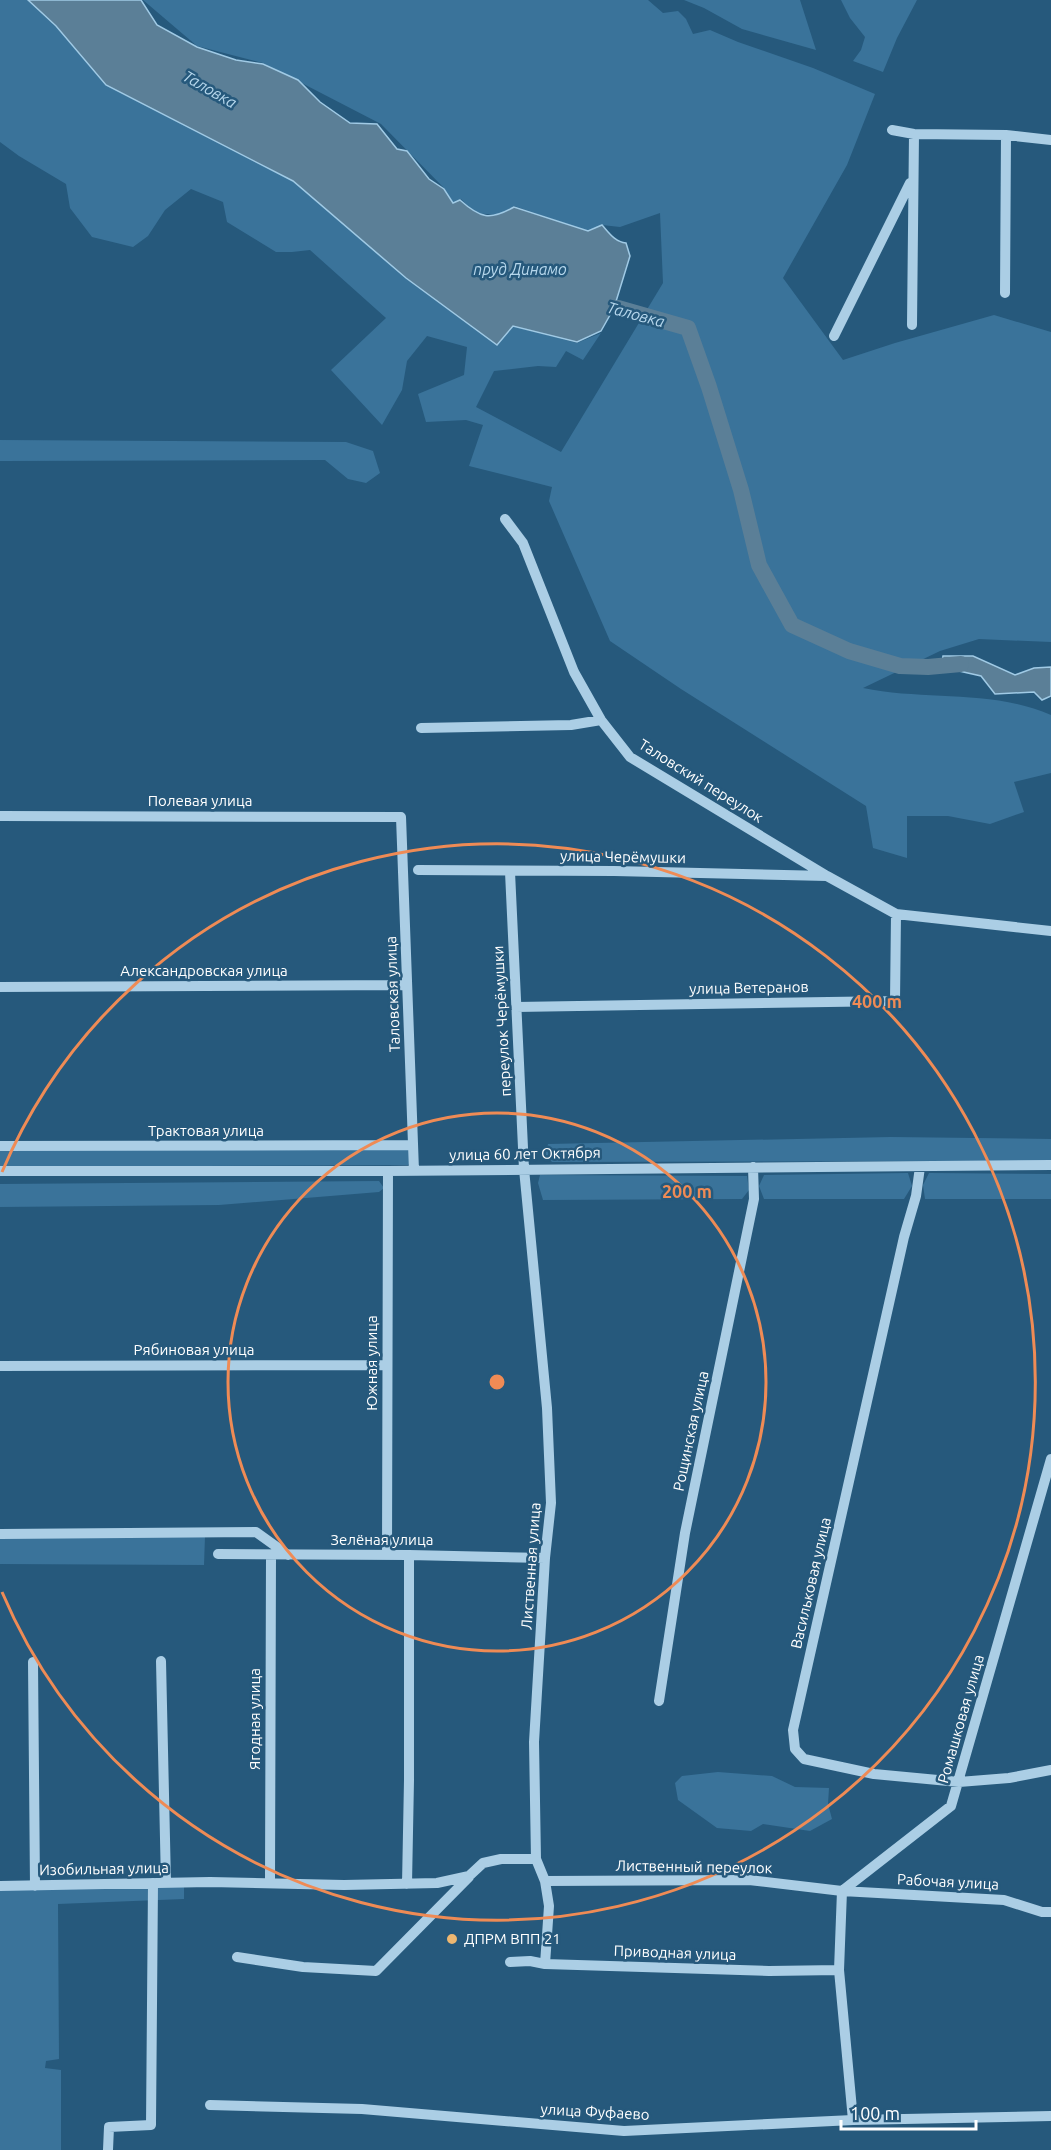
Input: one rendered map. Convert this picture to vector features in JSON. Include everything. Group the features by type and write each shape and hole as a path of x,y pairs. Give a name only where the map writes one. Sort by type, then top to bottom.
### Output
{"street":[{"path":"892,130 914,134 1006,135 1051,140"},
{"path":"912,325 914,134"},
{"path":"1005,293 1006,135"},
{"path":"834,336 912,179"},
{"name":"Таловский переулок","path":"506,519 523,543 574,672 601,720 630,757 827,876 896,914"},
{"path":"421,728 571,725 601,720"},
{"name":"Полевая улица","path":"0,816 401,817"},
{"name":"Таловская улица","path":"401,817 414,1171"},
{"name":"улица Черёмушки","path":"418,870 614,871 827,876"},
{"name":"переулок Черёмушки","path":"510,872 524,1169"},
{"path":"896,914 1051,931"},
{"name":"улица Ветеранов","path":"516,1007 895,1001 896,914"},
{"name":"Александровская улица","path":"0,987 408,986"},
{"name":"Трактовая улица","path":"0,1146 413,1145"},
{"name":"улица 60 лет Октября","path":"0,1171 414,1171 1051,1165"},
{"name":"Рощинская улица","path":"658,1701 685,1533 754,1199 753,1167"},
{"name":"Васильковая улица","path":"920,1167 916,1196 904,1237 793,1730 795,1749 804,1759 874,1774 959,1782 1009,1778 1051,1770"},
{"name":"Лиственная улица","path":"524,1169 548,1408 551,1503 545,1558 534,1742 536,1859 545,1881 549,1906 545,1964"},
{"name":"Южная улица","path":"387,1555 388,1171"},
{"name":"Рябиновая улица","path":"0,1366 387,1365"},
{"name":"Ромашковая улица","path":"842,1891 951,1806 1051,1459"},
{"path":"0,1534 256,1532 288,1555"},
{"name":"Зелёная улица","path":"218,1554 545,1558"},
{"name":"Ягодная улица","path":"270,1883 271,1555"},
{"path":"407,1884 410,1780 409,1555"},
{"path":"160,1661 166,1883"},
{"path":"33,1662 35,1886"},
{"path":"237,1957 303,1967 376,1971 483,1863 501,1859 536,1859"},
{"name":"Изобильная улица","path":"0,1886 210,1882 407,1884 438,1883 469,1876"},
{"name":"Лиственный переулок","path":"545,1881 749,1881 842,1891"},
{"path":"108,2150 109,2127 151,2125 153,1883"},
{"path":"842,1891 839,1970 853,2120"},
{"name":"Рабочая улица","path":"842,1891 1004,1900 1042,1912 1051,1912"},
{"name":"Приводная улица","path":"510,1962 769,1971 839,1970"},
{"name":"улица Фуфаево","path":"210,2105 362,2109 624,2131 853,2120 1051,2116"}],"shaded area":[{"path":"0,0 27,0 56,27 106,85 293,181 406,278 497,345 513,326 577,343 601,333 583,360 566,351 556,367 538,366 494,371 476,407 561,452 663,283 660,213 620,227 602,225 588,231 514,206 498,215 475,213 461,199 453,202 443,187 381,124 263,63 197,46 143,0 648,0 663,13 678,11 686,19 693,34 710,30 813,68 875,94 847,165 783,278 843,360 994,315 1051,332 1051,642 979,639 940,651 863,688 886,692 982,698 1029,707 1051,715 1051,773 1014,782 1024,812 990,824 948,816 907,816 907,858 873,848 866,806 681,689 610,641 549,501 552,487 469,466 483,425 466,420 426,422 418,394 464,375 467,347 427,336 407,361 402,390 382,425 331,370 386,318 310,250 276,252 227,222 223,202 191,189 165,210 148,236 133,247 92,237 70,208 66,184 0,142"},
{"path":"684,0 800,0 816,50 742,29"},
{"path":"841,0 917,0 897,38 883,72 853,61 861,50 865,37 850,18"},
{"path":"0,440 346,442 373,451 380,473 366,483 348,479 325,460 0,461"},
{"path":"891,1137 1051,1139 1051,1161 552,1162 545,1154 548,1144"},
{"path":"0,1148 411,1149 415,1159 408,1165 0,1167"},
{"path":"908,1173 912,1186 904,1199 764,1199 759,1186 764,1175"},
{"path":"929,1173 1051,1174 1051,1199 925,1199 923,1185"},
{"path":"540,1175 747,1176 749,1190 742,1199 543,1200 538,1183"},
{"path":"379,1181 384,1188 379,1192 219,1205 0,1207 0,1184"},
{"path":"205,1536 204,1565 0,1564 0,1537"},
{"path":"718,1772 772,1776 795,1787 829,1788 828,1804 832,1819 810,1831 763,1824 751,1831 717,1828 678,1800 675,1783 682,1776"},
{"path":"184,1884 184,1899 58,1904 59,2059 46,2061 45,2068 61,2070 61,2150 0,2150 0,1890"}],"water":[{"name":"пруд Динамо","path":"28,0 141,0 157,25 197,47 236,60 263,64 298,80 320,102 350,123 377,124 397,149 407,151 429,179 444,189 453,203 460,200 474,211 486,216 492,216 514,207 588,231 602,225 615,239 626,243 630,256 614,308 601,331 577,342 513,326 497,345 406,278 293,181 106,85 56,26"},
{"path":"943,656 973,656 1015,675 1034,668 1051,667 1051,696 1042,700 1034,692 995,694 981,676 941,667"}],"waterway":[{"name":"Таловка","path":"618,308 688,328 741,490 759,565 792,625 849,651 900,666 928,667 961,664"}],"place":[{"name":"ДПРМ ВПП 21","path":"452,1939"}]}
